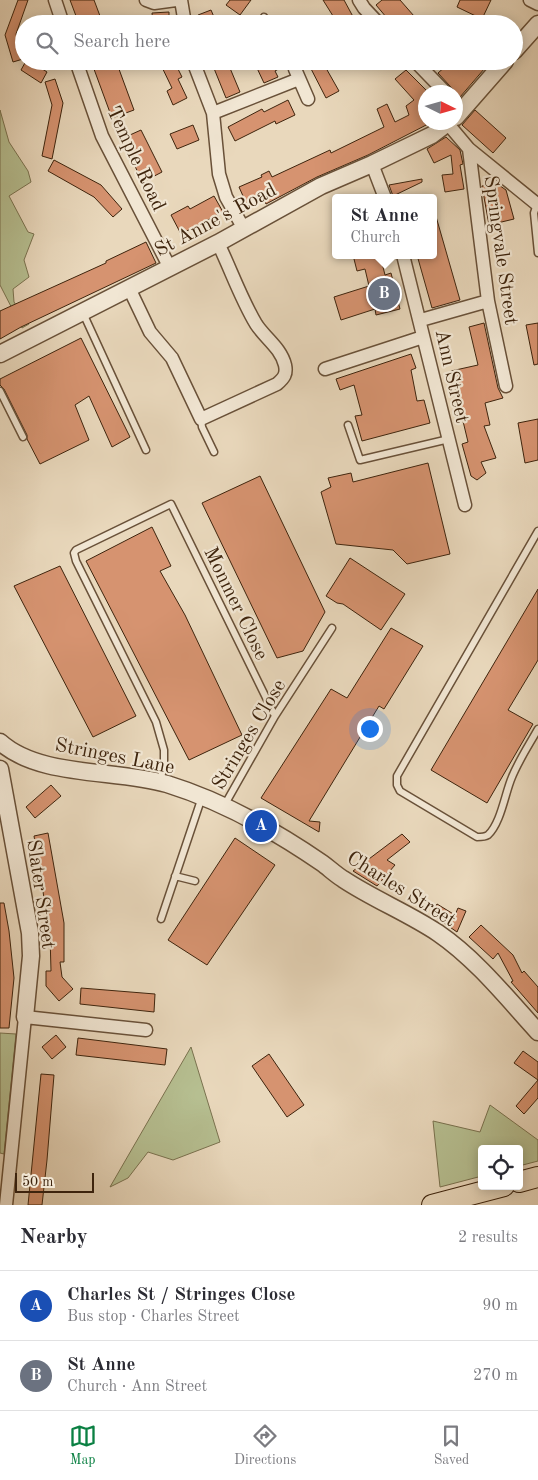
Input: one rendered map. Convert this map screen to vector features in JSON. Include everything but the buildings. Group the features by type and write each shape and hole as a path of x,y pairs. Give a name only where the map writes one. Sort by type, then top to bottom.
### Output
{"main road":[{"path":"523,1181 538,1177"},
{"path":"432,1205 489,1190"}],"street":[{"path":"55,0 60,15"},
{"path":"146,0 154,3 176,0"},
{"path":"181,0 184,15"},
{"path":"359,0 371,15"},
{"path":"530,0 538,4"},
{"path":"523,41 538,24"},
{"name":"Temple Road","path":"79,70 102,136 170,268"},
{"path":"196,70 213,113 219,174 226,197 244,229"},
{"path":"424,70 438,85"},
{"name":"St Anne's Road","path":"463,105 496,70"},
{"path":"213,113 297,74 308,99"},
{"name":"St Anne's Road","path":"0,354 218,243 321,186 372,164 437,130"},
{"path":"461,130 469,149 538,204"},
{"name":"Springvale Street","path":"469,149 488,301 506,386"},
{"path":"372,164 383,194"},
{"path":"129,288 150,332 172,358 201,419 277,384 286,374 284,361 279,351 256,325 218,243"},
{"name":"Ann Street","path":"404,259 465,505"},
{"path":"420,320 488,301"},
{"path":"325,369 423,337"},
{"name":"Stringes Lane","path":"2,749 47,765 160,783 224,806"},
{"name":"Slater Street","path":"0,769 30,933 31,956 6,1205"},
{"name":"Charles Street","path":"224,806 285,839 324,864 343,879 439,934 459,950 538,1032"},
{"path":"25,1017 146,1030"}],"lane":[{"path":"538,204 534,213 538,253"},
{"path":"82,312 146,450"},
{"path":"0,391 23,437"},
{"path":"201,419 202,427 214,452"},
{"path":"348,425 360,460 449,439"},
{"name":"Monmer Close","path":"160,783 164,766 164,750 156,722 76,561 74,554 76,550 170,504 275,716"},
{"path":"538,531 397,776 396,785 400,791 476,837 488,835 504,804 512,778 538,728"},
{"name":"Stringes Close","path":"224,806 275,716 332,628"},
{"path":"161,919 202,797"},
{"path":"175,876 195,881"}],"green space":[{"path":"0,110 9,142 28,171 31,182 9,196 28,232 34,234 24,260 29,277 13,289 14,302 29,324 22,328 0,285"},
{"path":"0,1033 16,1034 4,1154 0,1153"},
{"path":"191,1047 220,1142 173,1160 148,1152 128,1178 110,1187"},
{"path":"490,1105 538,1140 538,1161 523,1165 523,1145 478,1145 478,1177 440,1187 433,1121 480,1132"}],"place":[{"name":"St Anne","path":"384,294"},
{"name":"Charles St / Stringes Close","path":"261,826"}]}
